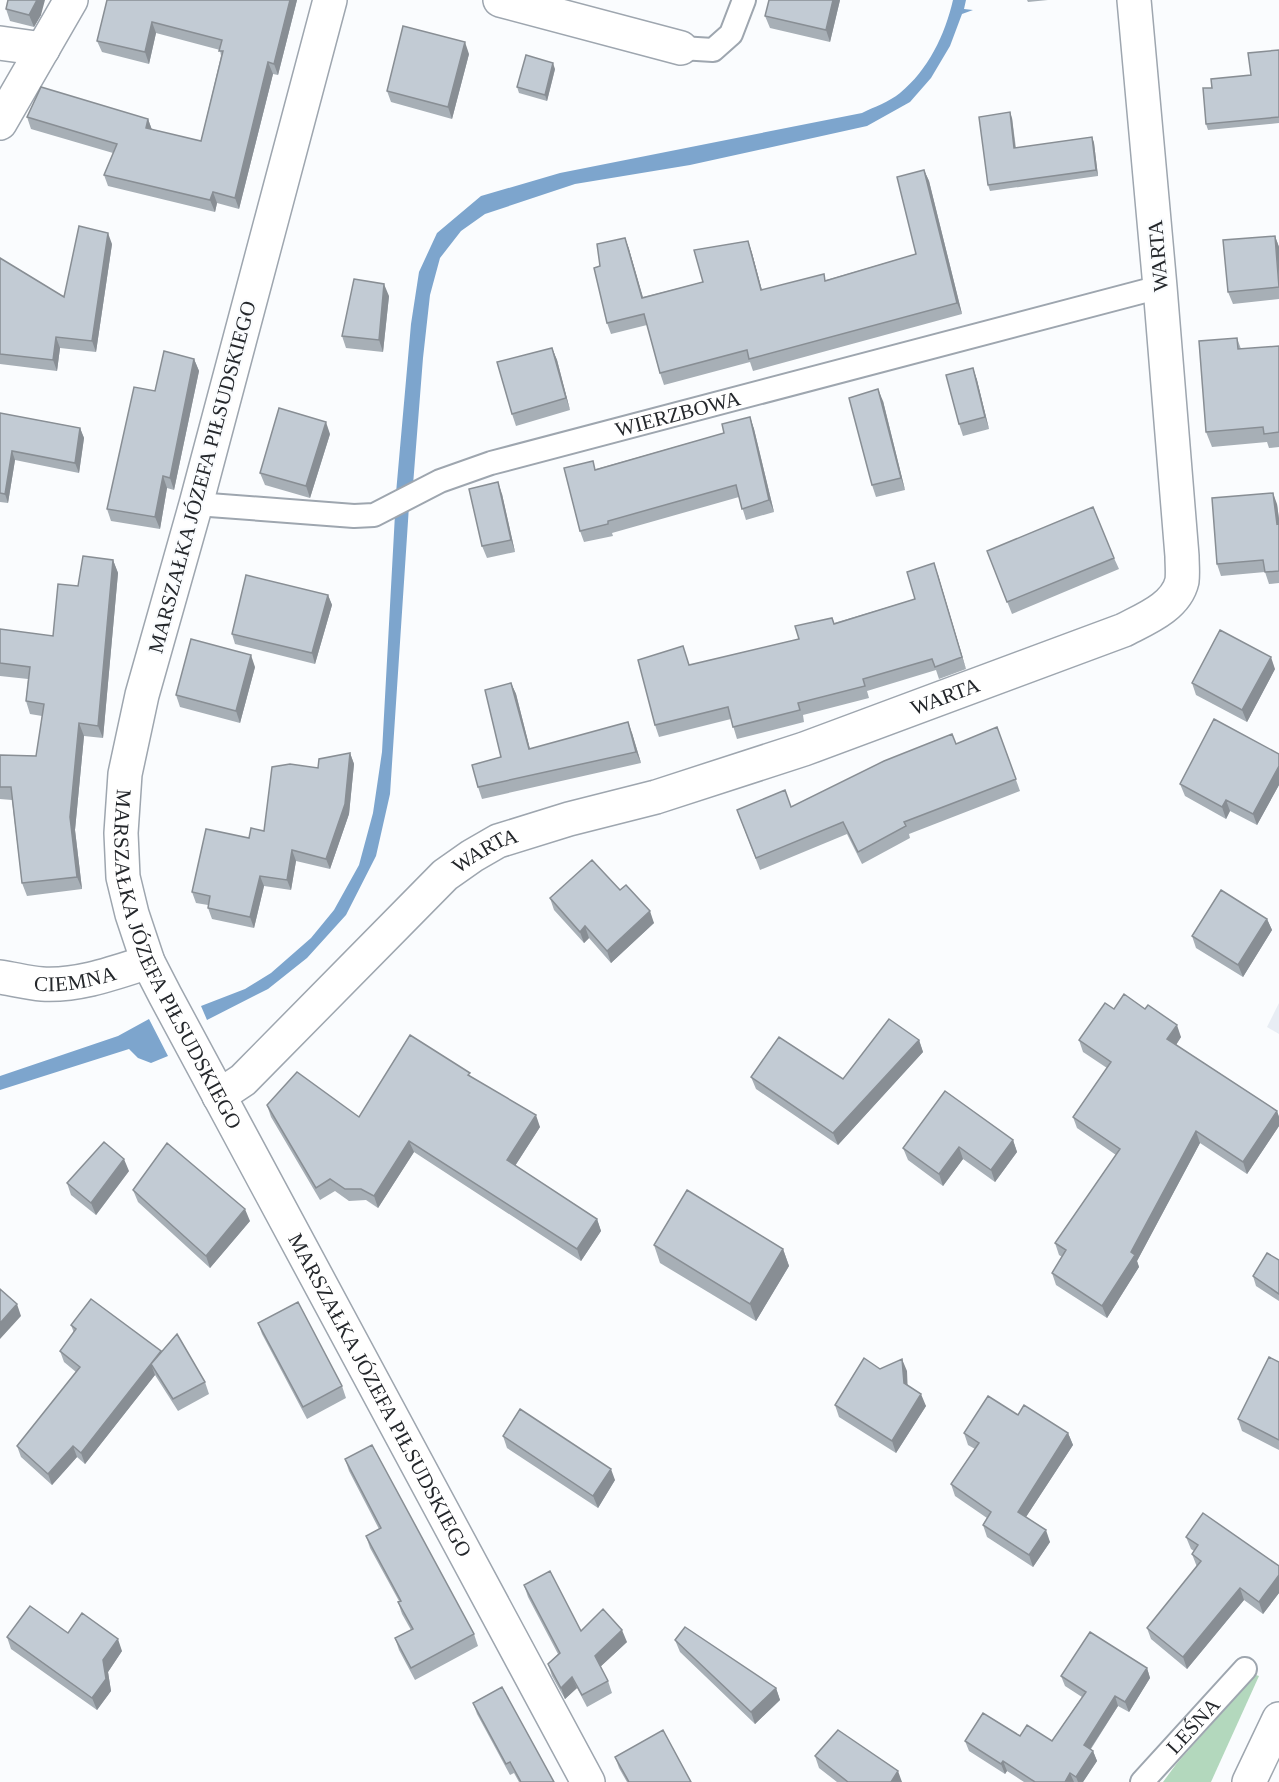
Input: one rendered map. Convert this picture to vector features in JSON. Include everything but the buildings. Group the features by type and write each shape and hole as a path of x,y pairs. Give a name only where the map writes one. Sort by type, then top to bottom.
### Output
{"street":[{"path":"0,123 71,0"},
{"name":"MARSZAŁKA JÓZEFA PIŁSUDSKIEGO","path":"330,0 196,504 142,695 125,774 121,833 123,877 132,914 148,962 588,1782"},
{"path":"500,0 681,48"},
{"name":"WARTA","path":"219,1096 243,1080 445,875 498,841 569,819 656,797 804,749 1124,630 1160,611 1175,595 1182,580 1182,556 1134,0"},
{"path":"0,43 43,50"},
{"name":"CIEMNA","path":"0,977 42,984 72,982 105,977 148,962"},
{"path":"1249,1782 1279,1719"}],"lane":[{"path":"681,48 714,50 731,34 744,0"},
{"name":"WIERZBOWA","path":"196,504 354,516 374,515 440,481 491,463 1160,287"},
{"name":"LEŚNA","path":"1142,1782 1245,1669"}],"shaded area":[{"path":"1279,1003 1279,1034 1267,1027"}],"green space":[{"path":"1256,1675 1259,1676 1211,1782 1163,1782 1177,1763"}],"water":[{"path":"953,0 966,0 964,9 973,10 962,14 950,46 931,78 910,102 867,126 690,165 575,184 485,214 461,231 440,258 430,295 413,485 396,493 411,324 419,272 437,233 481,196 560,173 862,113 896,96 919,74 940,39"},
{"path":"409,506 390,794 376,856 346,915 307,958 268,989 207,1020 201,1006 245,989 271,973 311,938 334,910 359,865 373,813 382,752 395,514"},
{"path":"149,1019 168,1056 151,1063 138,1058 129,1049 0,1090 0,1076 118,1036"}]}
